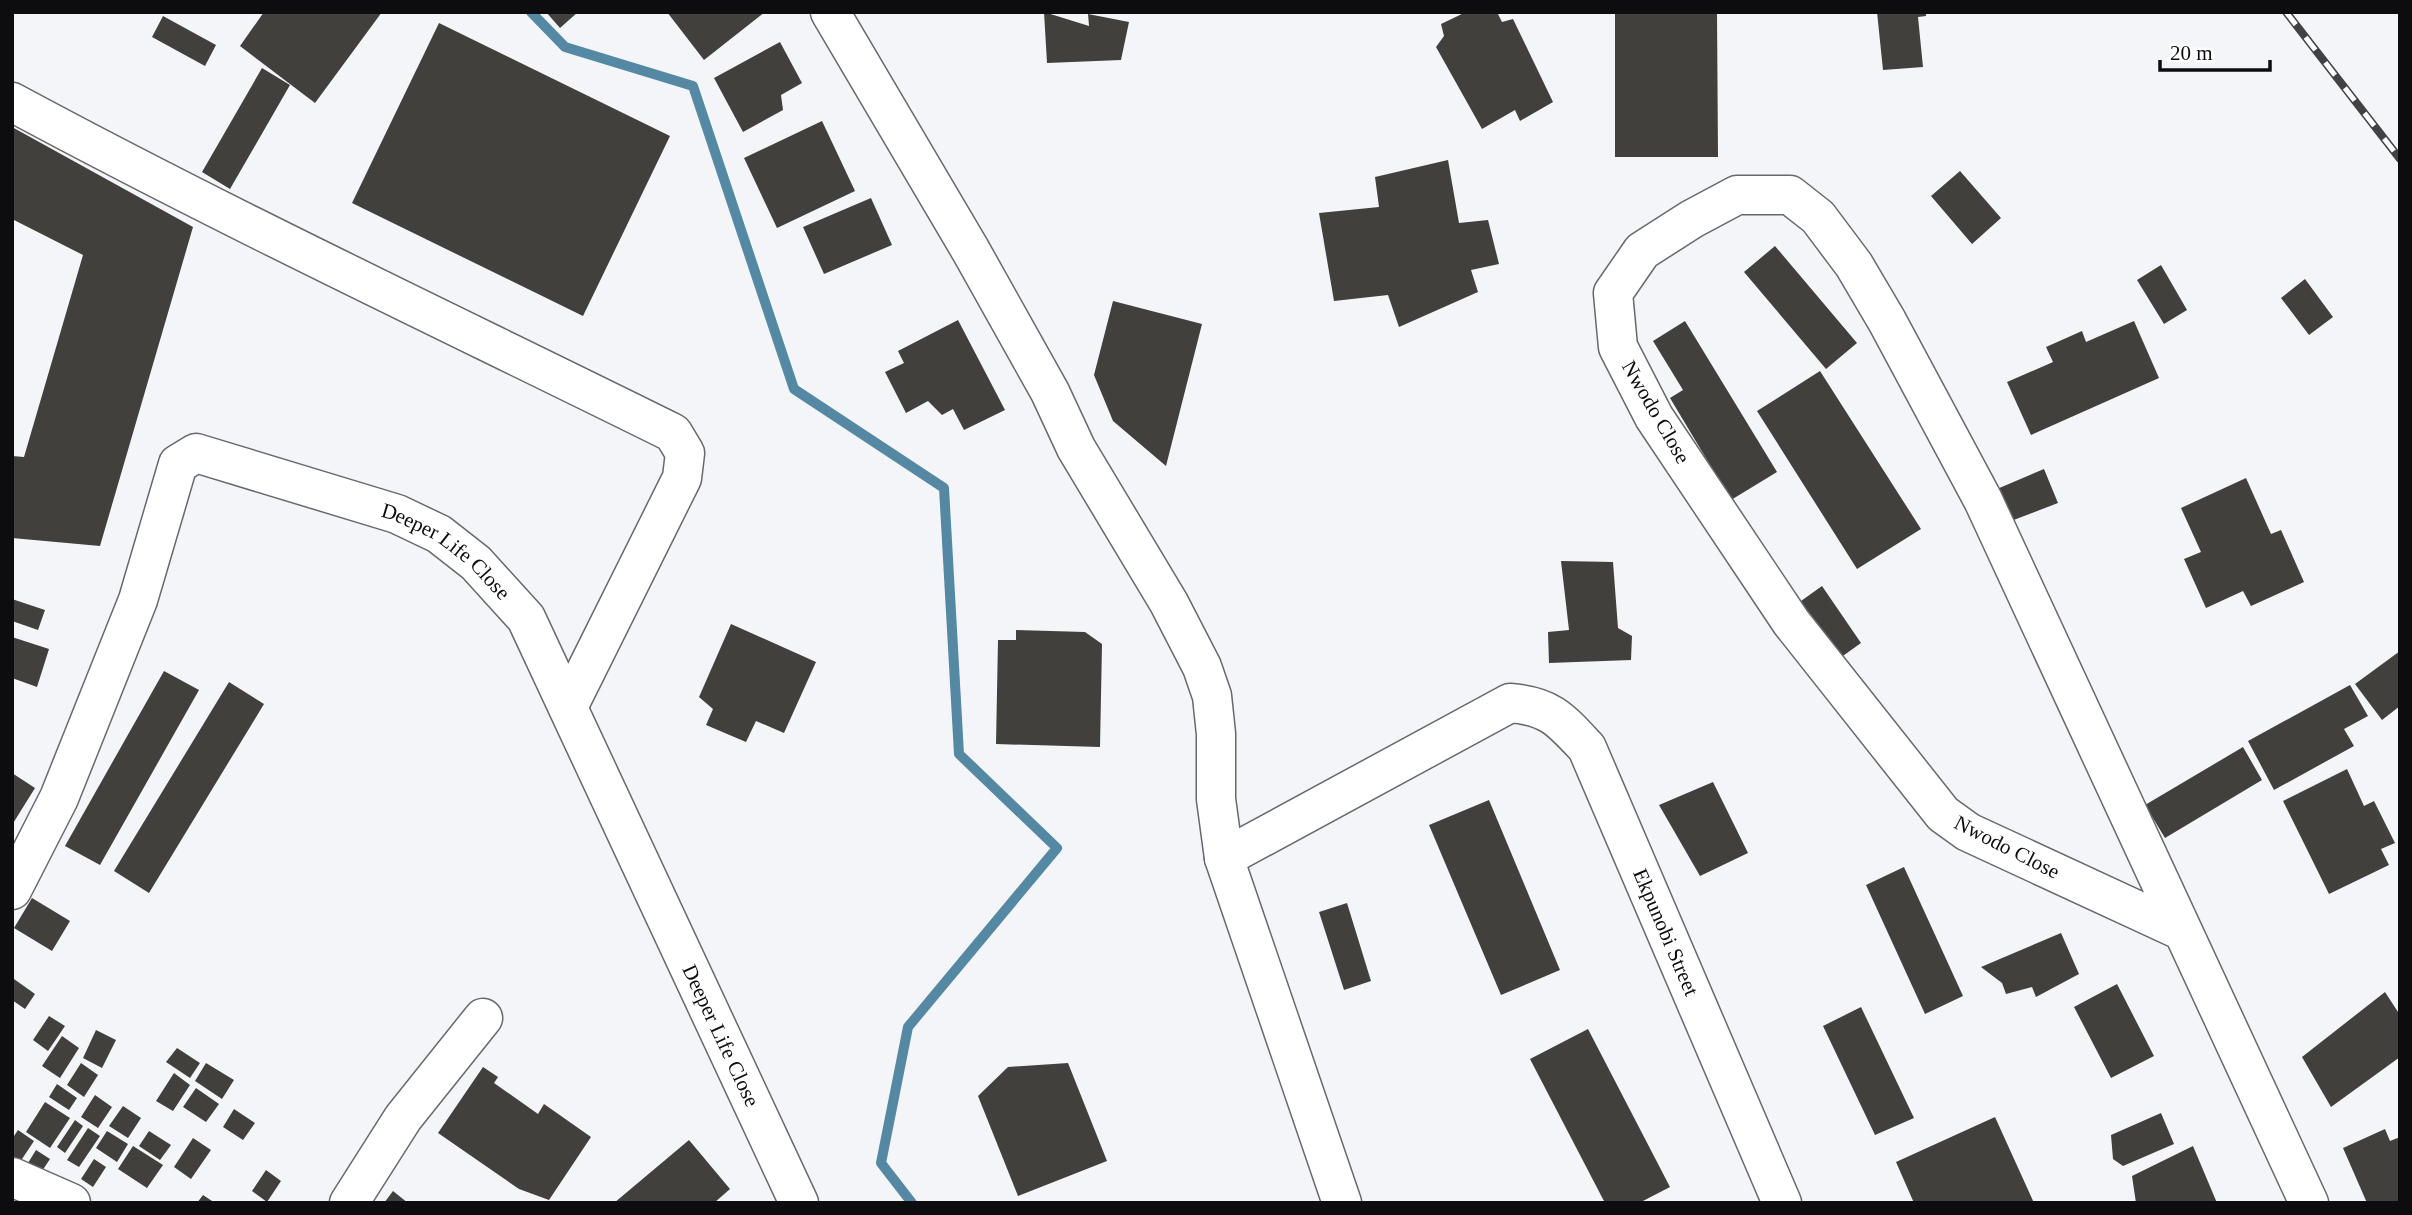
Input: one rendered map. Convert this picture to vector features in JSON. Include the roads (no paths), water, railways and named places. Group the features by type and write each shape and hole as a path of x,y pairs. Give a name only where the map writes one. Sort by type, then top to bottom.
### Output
{"street":[{"path":"830,12 971,251 1050,392 1076,448 1169,603 1202,667 1212,696 1215,721 1216,799 1224,858 1342,1203"},
{"path":"12,102 121,161 344,270 437,320 673,433 685,453 682,478 568,707"},
{"name":"Nwodo Close","path":"2182,931 1968,832 1951,820 1825,665 1791,622 1654,417 1618,347 1613,293 1642,251 1692,219 1737,195 1790,195 1818,217 1854,265 1983,500 2309,1203"},
{"name":"Deeper Life Close","path":"12,890 60,798 138,600 178,464 196,453 397,514 439,534 476,563 526,618 799,1203"},
{"name":"Ekpunobi Street","path":"1224,858 1510,704 1535,705 1559,718 1587,748 1782,1203"},
{"path":"349,1203 403,1118 483,1018"},
{"path":"12,1177 71,1203"}],"waterway":[{"path":"531,12 565,47 693,86 794,389 944,488 959,754 1057,848 908,1027 881,1163 912,1203"}],"railway":[{"path":"2286,12 2400,159"}]}
